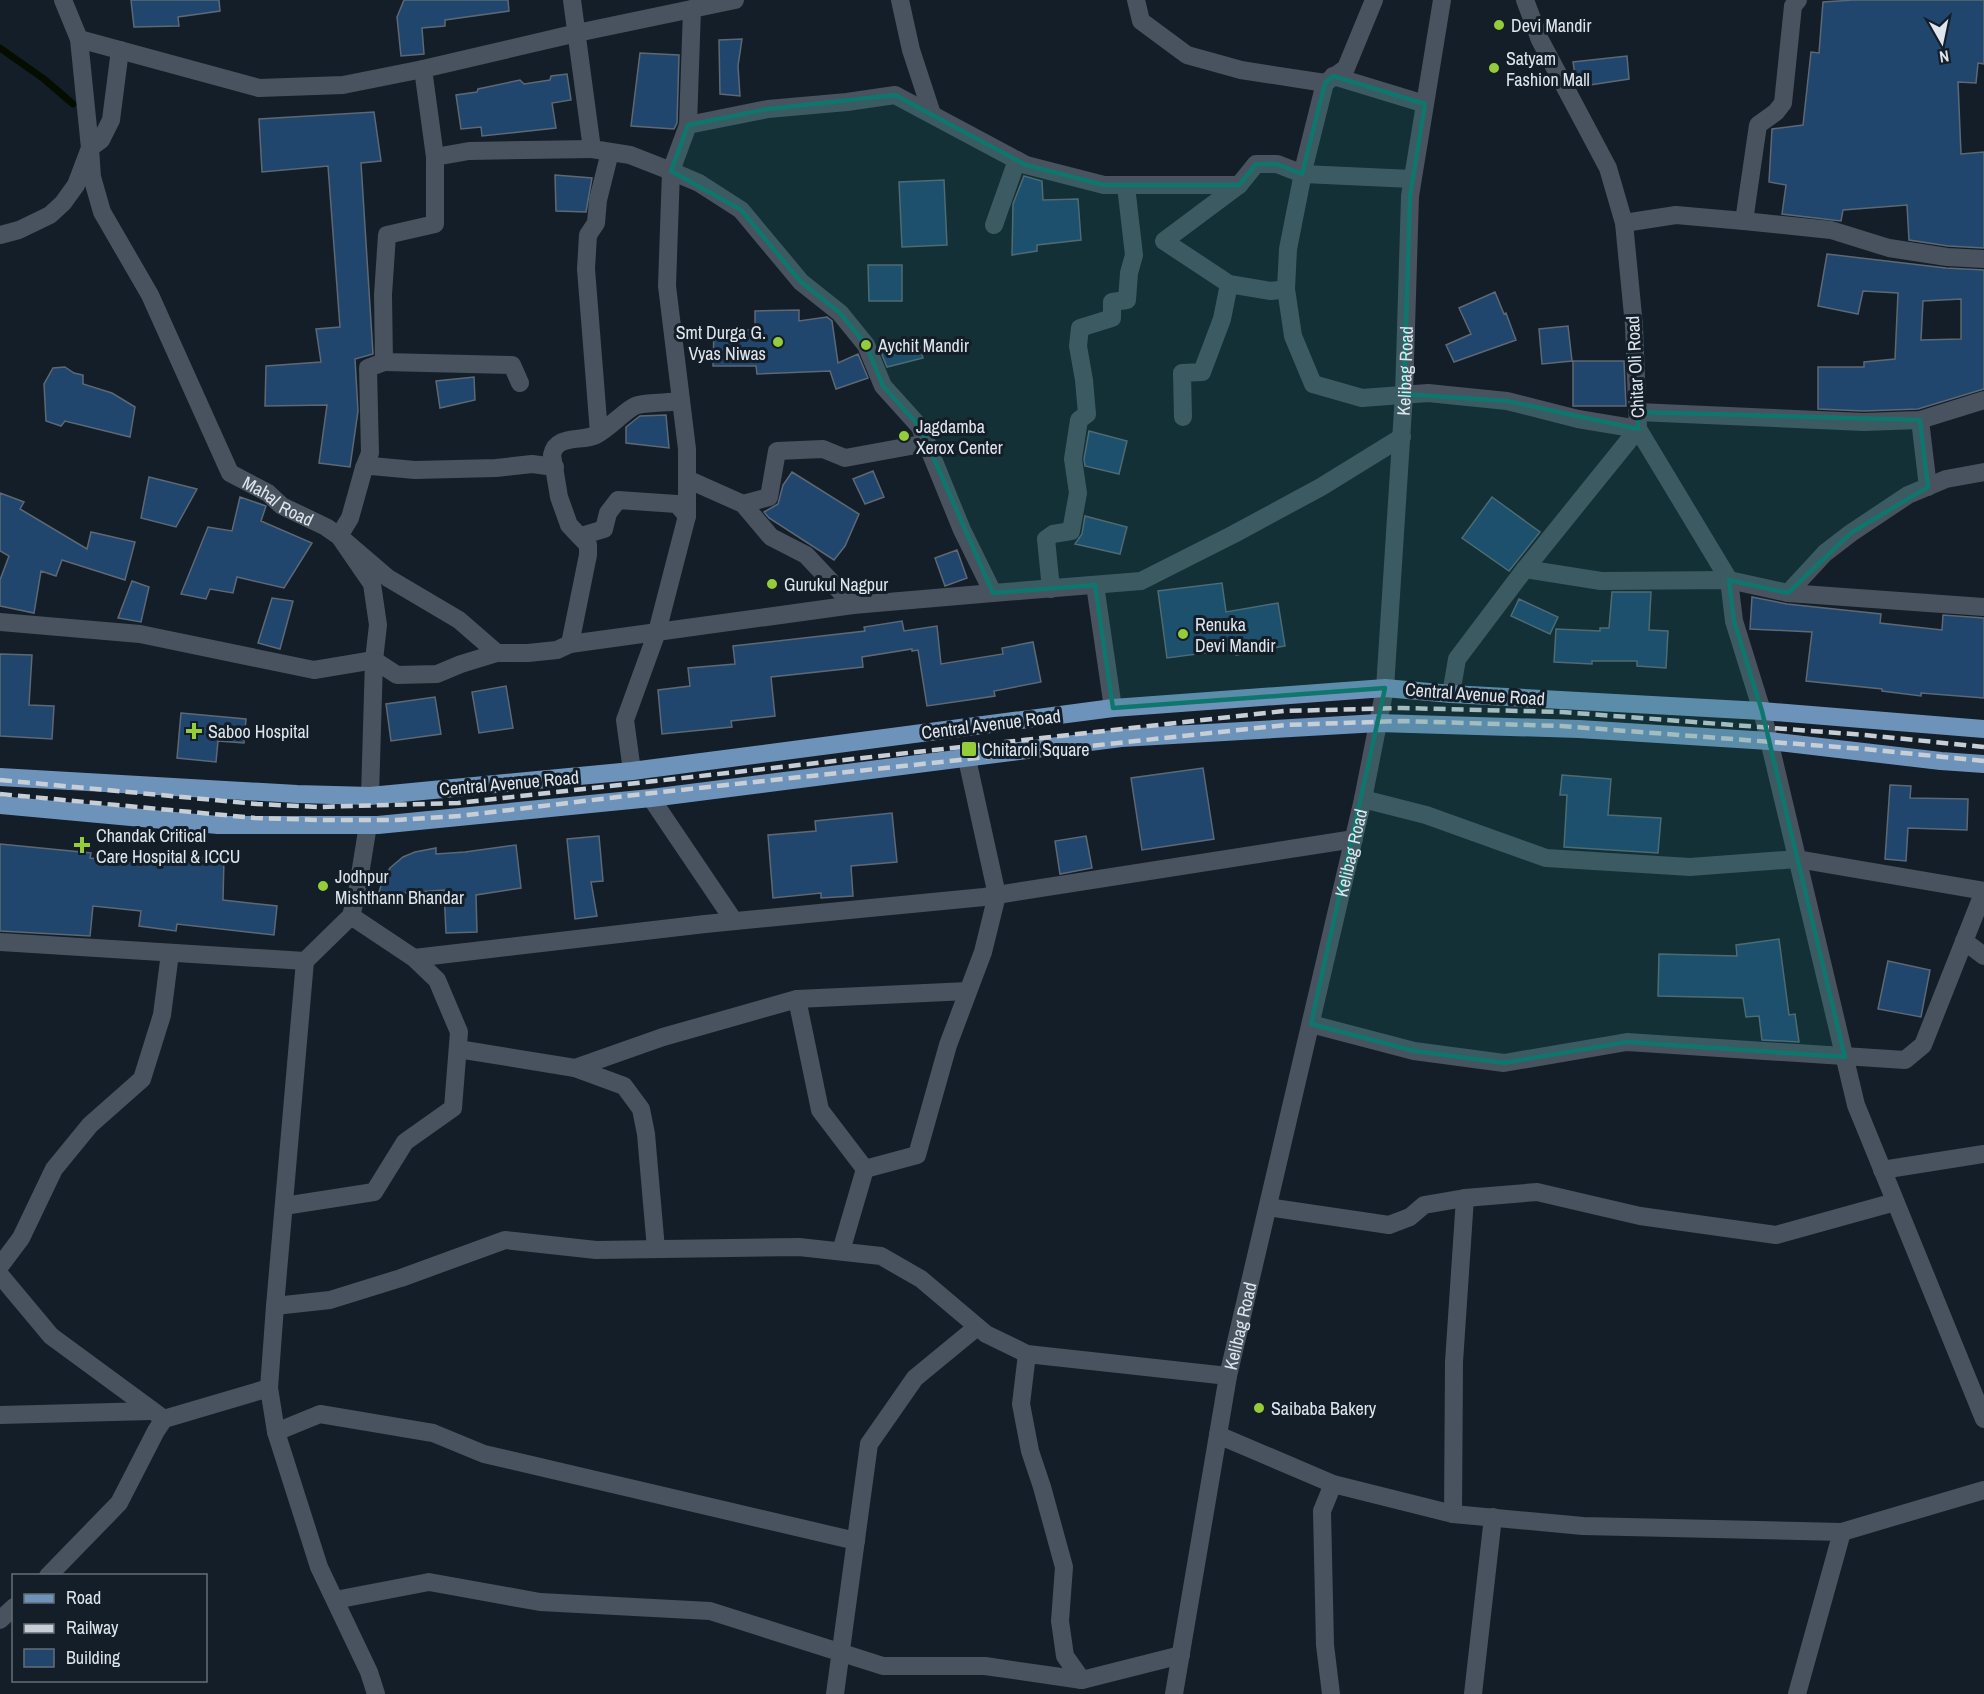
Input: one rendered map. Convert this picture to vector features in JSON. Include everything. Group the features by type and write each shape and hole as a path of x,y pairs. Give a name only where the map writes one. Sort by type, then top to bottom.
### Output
{"main road":[{"name":"Central Avenue Road","path":"0,777 370,796 632,771 1113,708 1385,688 1451,694 1762,711 1984,729"},
{"path":"0,805 218,825 368,825 651,798 1121,738 1378,723 1579,729 1769,741 1984,764"},
{"path":"368,825 370,796"}],"street":[{"name":"Mahal Road","path":"63,0 80,39 92,177 102,212 150,295 230,473 268,493 282,506 326,527 339,536 372,584 378,625 374,660 370,796"},
{"path":"572,0 601,151 596,223 588,235 586,269 599,433"},
{"path":"80,39 259,88 343,85 735,0"},
{"path":"900,0 911,50 932,114"},
{"path":"1136,0 1141,21 1187,55 1241,70 1329,80 1425,104"},
{"path":"1374,0 1346,68 1329,80 1303,174 1288,249 1286,289 1293,336 1313,384 1362,398 1428,393 1507,401 1578,419 1638,421 1864,422 1920,420 1984,400"},
{"name":"Kelibag Road","path":"1174,1694 1228,1376 1364,799 1385,688 1404,394 1412,179 1442,0"},
{"name":"Chitar Oli Road","path":"1451,694 1457,659 1638,421 1634,326 1624,223 1608,168 1540,40 1526,0"},
{"path":"1744,221 1758,125 1776,112 1783,103 1793,6 1798,0"},
{"path":"632,771 626,720 657,632 687,516 687,449 667,286 671,171 688,124 692,9"},
{"path":"0,235 19,230 50,215 63,203 76,184 90,148 101,140 111,120 120,50"},
{"path":"384,362 383,295 387,235 435,224 435,156 423,69"},
{"path":"688,124 768,109 895,95 1026,165 1104,185 1239,185"},
{"path":"435,156 469,151 601,151 630,155 699,183 741,210 801,282 840,313 866,345 883,386 920,427 962,530 993,593"},
{"path":"994,225 1017,160"},
{"path":"1286,289 1271,291 1229,284 1164,241 1239,185 1256,164 1277,164 1303,174 1412,179"},
{"path":"1051,589 1046,539 1053,534 1071,531 1078,493 1073,459 1079,420 1086,414 1084,380 1078,346 1080,328 1112,318 1112,302 1127,300 1129,273 1134,255 1126,186"},
{"path":"1624,223 1676,215 1744,221 1831,230 1889,248 1947,257 1984,259"},
{"path":"1183,417 1182,374 1202,372 1222,319 1229,284"},
{"path":"497,653 459,620 394,582 339,536 350,518 370,453 368,368 384,362 512,365 520,382"},
{"path":"570,644 588,545 569,525 560,497 552,455 556,445 562,441 594,436 636,405 681,401"},
{"path":"1920,420 1928,487"},
{"path":"1638,421 1729,580 1734,621 1762,711 1856,1106 1984,1419"},
{"path":"0,621 140,634 314,670 374,660 397,675 437,674 497,653 557,650 570,644 853,605 1142,581 1321,487 1401,437"},
{"path":"743,504 769,497 777,451 823,449 845,458 927,443"},
{"path":"364,468 371,466 414,470 473,469 532,464 555,467"},
{"path":"1788,593 1826,553 1851,532 1908,495 1946,479 1984,472"},
{"path":"687,479 743,504 771,537 806,555 853,605"},
{"path":"581,536 604,529 608,513 618,500 677,504 687,516"},
{"path":"1526,569 1601,581 1729,580 1788,593 1984,607"},
{"path":"1095,585 1113,708"},
{"path":"865,1169 916,1155 948,1045 983,952 997,895 968,759"},
{"path":"651,798 734,921"},
{"path":"1311,1024 1414,1051 1504,1063 1627,1042 1905,1060 1923,1045 1984,891 1797,859 1689,867 1546,858 1425,815 1364,799"},
{"path":"368,825 351,916 305,961 269,1388 276,1432 319,1567 369,1672 376,1694"},
{"path":"414,958 734,921 997,895 1354,839"},
{"path":"284,1206 374,1192 405,1142 453,1108 459,1032 437,980 414,958 351,916"},
{"path":"1964,941 1984,956"},
{"path":"0,942 305,961"},
{"path":"0,1266 21,1238 54,1168 90,1125 142,1079 162,1015 170,953"},
{"path":"575,1068 663,1037 797,999 968,991"},
{"path":"797,999 820,1110 865,1169"},
{"path":"458,1049 575,1068 624,1086 641,1109 646,1134 656,1249"},
{"path":"1882,1170 1984,1154"},
{"path":"841,1251 865,1169"},
{"path":"1268,1207 1389,1225 1410,1217 1424,1205 1465,1198 1537,1192 1640,1216 1776,1235 1895,1202"},
{"path":"1453,1514 1454,1362 1465,1198"},
{"path":"275,1306 330,1300 401,1278 505,1240 596,1250 799,1247 881,1256 921,1279 986,1334 1027,1354 1228,1376"},
{"path":"0,1275 51,1336 158,1415"},
{"path":"835,1694 869,1444 915,1378 977,1327"},
{"path":"1027,1354 1022,1404 1030,1451 1064,1567 1060,1621 1065,1656 1082,1680"},
{"path":"0,1415 158,1415 269,1388"},
{"path":"276,1432 320,1414 433,1433 484,1454 856,1541"},
{"path":"49,1574 119,1503 156,1431 158,1415"},
{"path":"1218,1435 1333,1484 1453,1514 1583,1526 1842,1532 1984,1490"},
{"path":"1331,1694 1325,1645 1322,1511 1333,1484"},
{"path":"1473,1694 1493,1518"},
{"path":"1797,1694 1842,1532"},
{"path":"335,1600 429,1582 540,1602 710,1611 883,1666 985,1666 1082,1680 1181,1655"},
{"path":"0,1620 12,1609"}],"highlighted area":[{"path":"1333,76 1425,104 1410,196 1404,394 1507,401 1638,429 1638,412 1920,420 1928,487 1851,533 1788,593 1729,580 1734,621 1762,711 1845,1057 1627,1042 1504,1063 1414,1051 1311,1024 1385,688 1113,708 1095,585 993,593 920,427 883,386 866,345 840,313 801,282 741,210 671,171 688,125 768,109 895,95 1026,165 1104,185 1239,185 1256,164 1277,164 1302,174 1325,83"}],"building":[{"path":"131,0 219,0 220,11 178,17 179,26 134,27"},
{"path":"404,0 508,0 509,11 445,20 445,26 422,28 424,54 401,56 397,17"},
{"path":"1984,0 1984,64 1978,63 1976,83 1958,82 1961,154 1984,152 1984,248 1948,246 1909,240 1907,205 1843,210 1841,221 1782,214 1786,185 1769,182 1772,129 1803,125 1811,52 1819,53 1823,2"},
{"path":"742,39 738,66 740,96 720,94 719,40"},
{"path":"640,53 679,55 677,123 674,129 631,126"},
{"path":"1627,56 1629,79 1577,87 1573,62"},
{"path":"567,74 571,100 552,103 556,128 482,136 481,127 461,129 456,95 477,92 478,89 520,80 524,84 550,80 551,76"},
{"path":"374,112 381,161 361,163 373,354 355,359 358,411 350,467 319,463 327,405 265,406 266,366 321,362 316,329 340,327 328,166 262,172 259,119"},
{"path":"555,175 592,178 586,212 556,211"},
{"path":"1024,176 1042,181 1043,200 1078,199 1081,240 1037,245 1037,251 1012,255 1013,204"},
{"path":"944,180 947,245 902,247 899,182"},
{"path":"1827,254 1946,268 1984,270 1984,389 1918,409 1864,411 1818,409 1818,367 1864,367 1864,362 1895,359 1898,293 1863,291 1858,314 1818,306","holes":["1961,299 1961,339 1921,340 1923,301"]},
{"path":"868,265 902,265 902,301 869,301"},
{"path":"1495,292 1516,340 1454,362 1446,345 1471,334 1459,308"},
{"path":"799,310 799,321 827,317 832,321 838,363 858,354 868,378 836,389 830,371 757,374 756,366 713,366 714,329 755,330 755,311"},
{"path":"1568,326 1572,361 1542,364 1539,329"},
{"path":"918,341 923,358 887,367 880,350"},
{"path":"1573,361 1624,361 1626,406 1573,406"},
{"path":"65,367 74,373 83,375 83,384 112,393 135,407 130,437 65,421 61,426 46,421 44,384 53,368"},
{"path":"474,377 475,400 440,408 436,381"},
{"path":"666,415 669,448 626,443 626,427 640,416"},
{"path":"1089,431 1127,441 1119,474 1085,466"},
{"path":"873,471 884,497 865,504 853,479"},
{"path":"792,472 859,514 845,546 834,560 769,518 764,512 778,504 783,485"},
{"path":"149,477 197,489 176,527 141,518"},
{"path":"0,493 24,502 20,509 87,549 91,532 135,542 125,580 62,560 56,576 41,571 34,613 0,606 0,580 9,556 0,551"},
{"path":"240,497 266,506 261,521 312,543 284,588 237,577 233,593 210,589 206,599 181,594 208,527 232,531"},
{"path":"1492,497 1540,532 1509,571 1462,538"},
{"path":"1085,516 1127,527 1120,554 1075,544 1082,534"},
{"path":"957,550 967,578 945,586 935,558"},
{"path":"132,581 149,587 141,622 118,618"},
{"path":"1222,583 1226,612 1278,603 1285,646 1236,655 1235,649 1167,658 1158,591"},
{"path":"1612,592 1651,592 1649,630 1668,631 1666,668 1637,666 1637,661 1592,661 1592,664 1554,662 1556,629 1600,631 1600,628 1609,628"},
{"path":"1752,597 1787,604 1881,614 1880,623 1942,630 1943,615 1984,618 1984,698 1921,693 1921,696 1882,691 1882,689 1806,681 1812,632 1750,629"},
{"path":"272,598 293,601 280,649 258,643"},
{"path":"1519,599 1558,617 1550,634 1511,616"},
{"path":"902,621 904,631 937,626 941,664 1003,654 1002,648 1033,642 1041,682 994,691 995,696 927,706 918,650 912,651 912,649 862,657 863,667 771,677 775,716 731,721 732,727 662,734 658,690 690,686 688,668 735,664 733,646 865,631 864,627"},
{"path":"0,654 32,655 29,705 54,706 52,739 0,736"},
{"path":"506,686 513,728 479,733 472,692"},
{"path":"435,697 441,734 391,741 386,704"},
{"path":"181,713 246,719 244,743 218,741 216,762 177,758"},
{"path":"1203,768 1214,839 1142,850 1131,778"},
{"path":"1562,775 1611,779 1608,815 1661,818 1658,853 1564,847 1567,795 1560,795"},
{"path":"1890,785 1911,786 1910,798 1968,799 1967,830 1908,828 1906,861 1885,859"},
{"path":"892,813 897,862 851,866 853,896 821,898 821,893 773,898 768,835 816,831 815,821"},
{"path":"599,836 603,881 591,882 597,916 575,919 567,839"},
{"path":"1086,836 1092,868 1060,874 1055,841"},
{"path":"0,844 91,853 90,858 146,864 146,858 193,863 194,857 224,859 223,900 277,906 274,935 177,924 176,931 139,926 141,911 93,906 90,936 0,931"},
{"path":"516,845 521,888 476,895 477,932 446,933 444,890 378,895 390,868 403,857 415,852 436,848 436,854 465,852"},
{"path":"1779,939 1789,1015 1795,1014 1799,1042 1762,1040 1759,1016 1746,1017 1743,998 1658,996 1659,954 1737,956 1736,945"},
{"path":"1888,961 1930,970 1921,1017 1878,1009"}],"waterway":[{"path":"0,48 44,79 73,104"}],"railway":[{"path":"0,780 257,804 319,807 458,803 1284,711 1402,708 1562,712 1865,735 1984,747"},
{"path":"0,794 255,818 397,820 459,816 1285,725 1402,721 1561,726 1864,749 1984,761"}],"place":[{"name":"Devi Mandir","path":"1499,25"},
{"name":"Satyam Fashion Mall","path":"1494,68"},
{"name":"Smt Durga G. Vyas Niwas","path":"778,342"},
{"name":"Aychit Mandir","path":"866,345"},
{"name":"Jagdamba Xerox Center","path":"904,436"},
{"name":"Gurukul Nagpur","path":"772,584"},
{"name":"Renuka Devi Mandir","path":"1183,634"},
{"name":"Saboo Hospital","path":"194,731"},
{"name":"Chitaroli Square","path":"969,749"},
{"name":"Chandak Critical Care Hospital & ICCU","path":"82,845"},
{"name":"Jodhpur Mishthann Bhandar","path":"323,886"},
{"name":"Saibaba Bakery","path":"1259,1408"}]}
